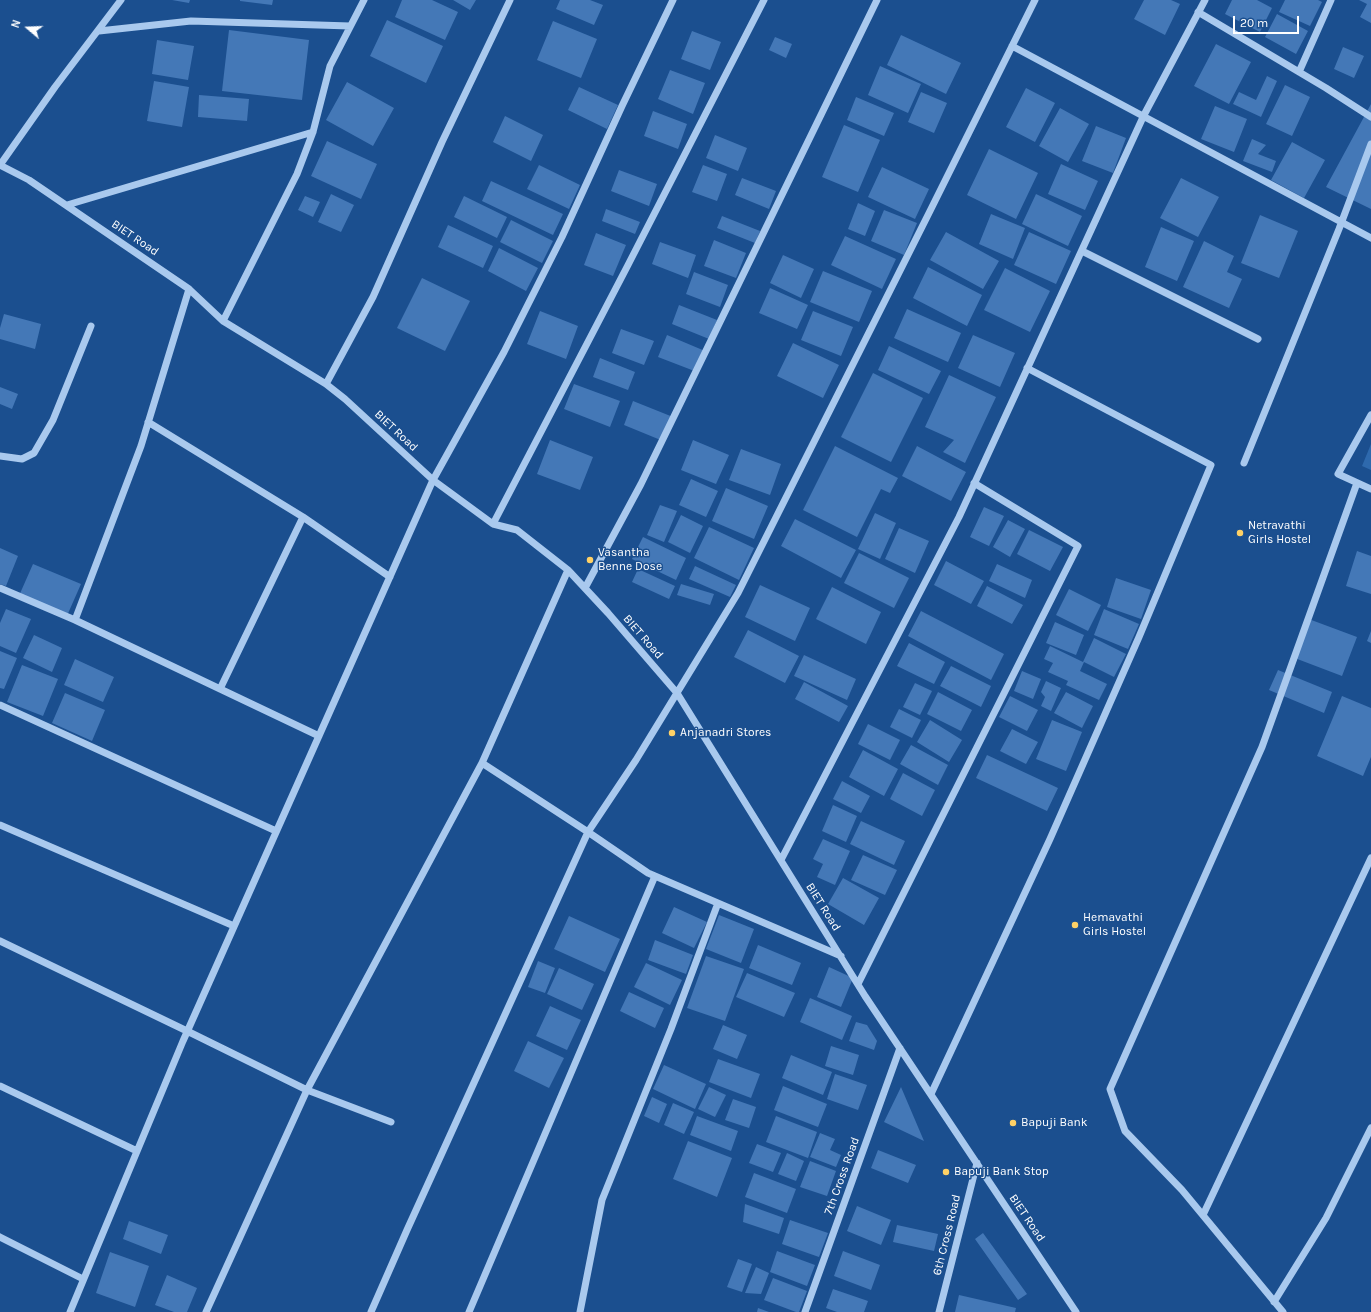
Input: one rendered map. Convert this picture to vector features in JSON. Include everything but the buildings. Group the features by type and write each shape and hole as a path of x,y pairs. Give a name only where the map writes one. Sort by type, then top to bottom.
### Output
{"street":[{"path":"0,165 121,0"},
{"path":"223,321 297,174 313,132 330,66 364,0"},
{"path":"326,384 373,297 442,142 510,0"},
{"path":"70,1312 187,1031 433,480 504,352 562,237 622,106 673,0"},
{"path":"492,524 628,265 764,0"},
{"path":"585,588 641,484 877,0"},
{"path":"371,1312 588,832 636,760 738,593 1035,0"},
{"path":"781,860 959,517 1144,115 1205,0"},
{"path":"1299,72 1331,0"},
{"path":"1198,12 1371,117"},
{"path":"98,31 191,21 350,26"},
{"path":"1012,46 1144,115 1371,238"},
{"path":"67,205 313,132"},
{"path":"1244,463 1371,144"},
{"name":"BIET Road","path":"0,165 30,180 189,289 223,321 326,384 345,399 433,480 492,524 517,530 568,570 585,588 677,693 858,984 1076,1312"},
{"path":"1082,251 1258,340"},
{"path":"75,620 141,446 189,289"},
{"path":"0,456 22,459 34,453 53,420 91,326"},
{"path":"931,1094 1050,839 1139,638 1211,465 1027,368"},
{"path":"1371,415 1338,474 1371,488"},
{"path":"148,422 303,517 390,577"},
{"path":"858,984 1078,546 974,483"},
{"path":"1283,1312 1182,1190 1126,1131 1110,1089 1262,747 1357,483"},
{"path":"220,689 303,517"},
{"path":"206,1312 307,1090 482,763 568,570"},
{"path":"0,588 75,620 319,736"},
{"path":"0,705 276,831"},
{"path":"482,763 648,873 841,956"},
{"path":"0,824 234,926"},
{"path":"1203,1215 1371,858"},
{"path":"469,1312 655,876"},
{"path":"580,1312 602,1200 671,1029 718,903"},
{"path":"0,941 307,1090 391,1122"},
{"name":"7th Cross Road","path":"806,1312 900,1048"},
{"path":"0,1086 137,1151"},
{"path":"1274,1302 1326,1218 1371,1128"},
{"path":"1364,1142 1371,1146"},
{"name":"6th Cross Road","path":"939,1312 976,1163"},
{"path":"0,1237 83,1279"}],"shaded area":[{"path":"1371,444 1371,470 1362,466"}],"place":[{"name":"Netravathi Girls Hostel","path":"1240,533"},
{"name":"Vasantha Benne Dose","path":"590,560"},
{"name":"Anjanadri Stores","path":"672,733"},
{"name":"Hemavathi Girls Hostel","path":"1075,925"},
{"name":"Bapuji Bank","path":"1013,1123"},
{"name":"Bapuji Bank Stop","path":"946,1172"}]}
